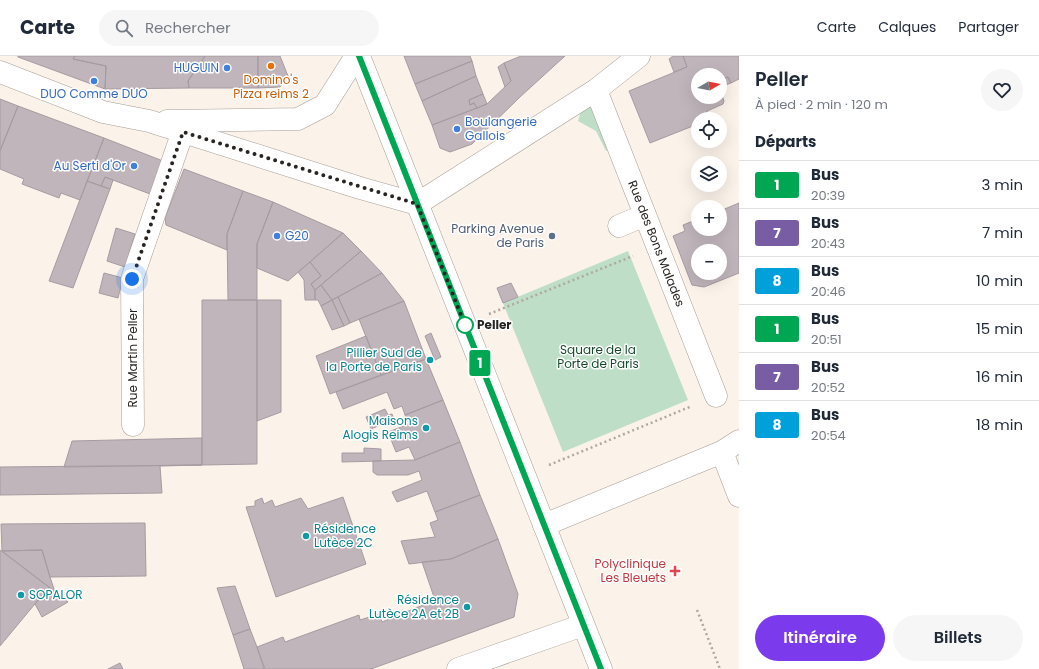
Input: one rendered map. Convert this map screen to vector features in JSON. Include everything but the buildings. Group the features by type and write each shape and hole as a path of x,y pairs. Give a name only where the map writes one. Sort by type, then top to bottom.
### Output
{"street":[{"path":"149,121 298,119 325,105 357,56"},
{"path":"357,56 465,324 601,669"},
{"path":"0,72 103,112 149,121 417,204 596,90 639,56"},
{"name":"Rue des Bons Malades","path":"596,90 716,396"},
{"name":"Rue Martin Peller","path":"133,425 132,279 183,132"},
{"path":"619,226 645,216"},
{"path":"544,525 730,447 739,496"},
{"path":"458,669 583,625"}],"path":[{"path":"465,324 657,246"},
{"path":"524,475 716,396"},
{"path":"696,610 720,669"}],"green space":[{"path":"593,104 612,147 606,151 596,131 578,121 581,111"},
{"name":"Square de la Porte de Paris","path":"628,251 688,400 563,452 503,303"}],"bus line":[{"name":"1","path":"359,56 601,669"}],"place":[{"name":"Domino's Pizza reims 2","path":"271,66"},
{"name":"HUGUIN","path":"227,68"},
{"name":"DUO Comme DUO","path":"94,81"},
{"name":"Boulangerie Gallois","path":"457,129"},
{"name":"Au Serti d'Or","path":"134,166"},
{"name":"G20","path":"277,236"},
{"name":"Parking Avenue de Paris","path":"552,236"},
{"name":"Peller","path":"465,325"},
{"name":"Pillier Sud de la Porte de Paris","path":"430,360"},
{"name":"Maisons Alogis Reims","path":"426,428"},
{"name":"Résidence Lutèce 2C","path":"306,536"},
{"name":"Polyclinique Les Bleuets","path":"675,571"},
{"name":"SOPALOR","path":"21,595"},
{"name":"Résidence Lutèce 2A et 2B","path":"467,607"}],"route":[{"path":"132,279 183,132 360,188 417,204 465,325"}]}
